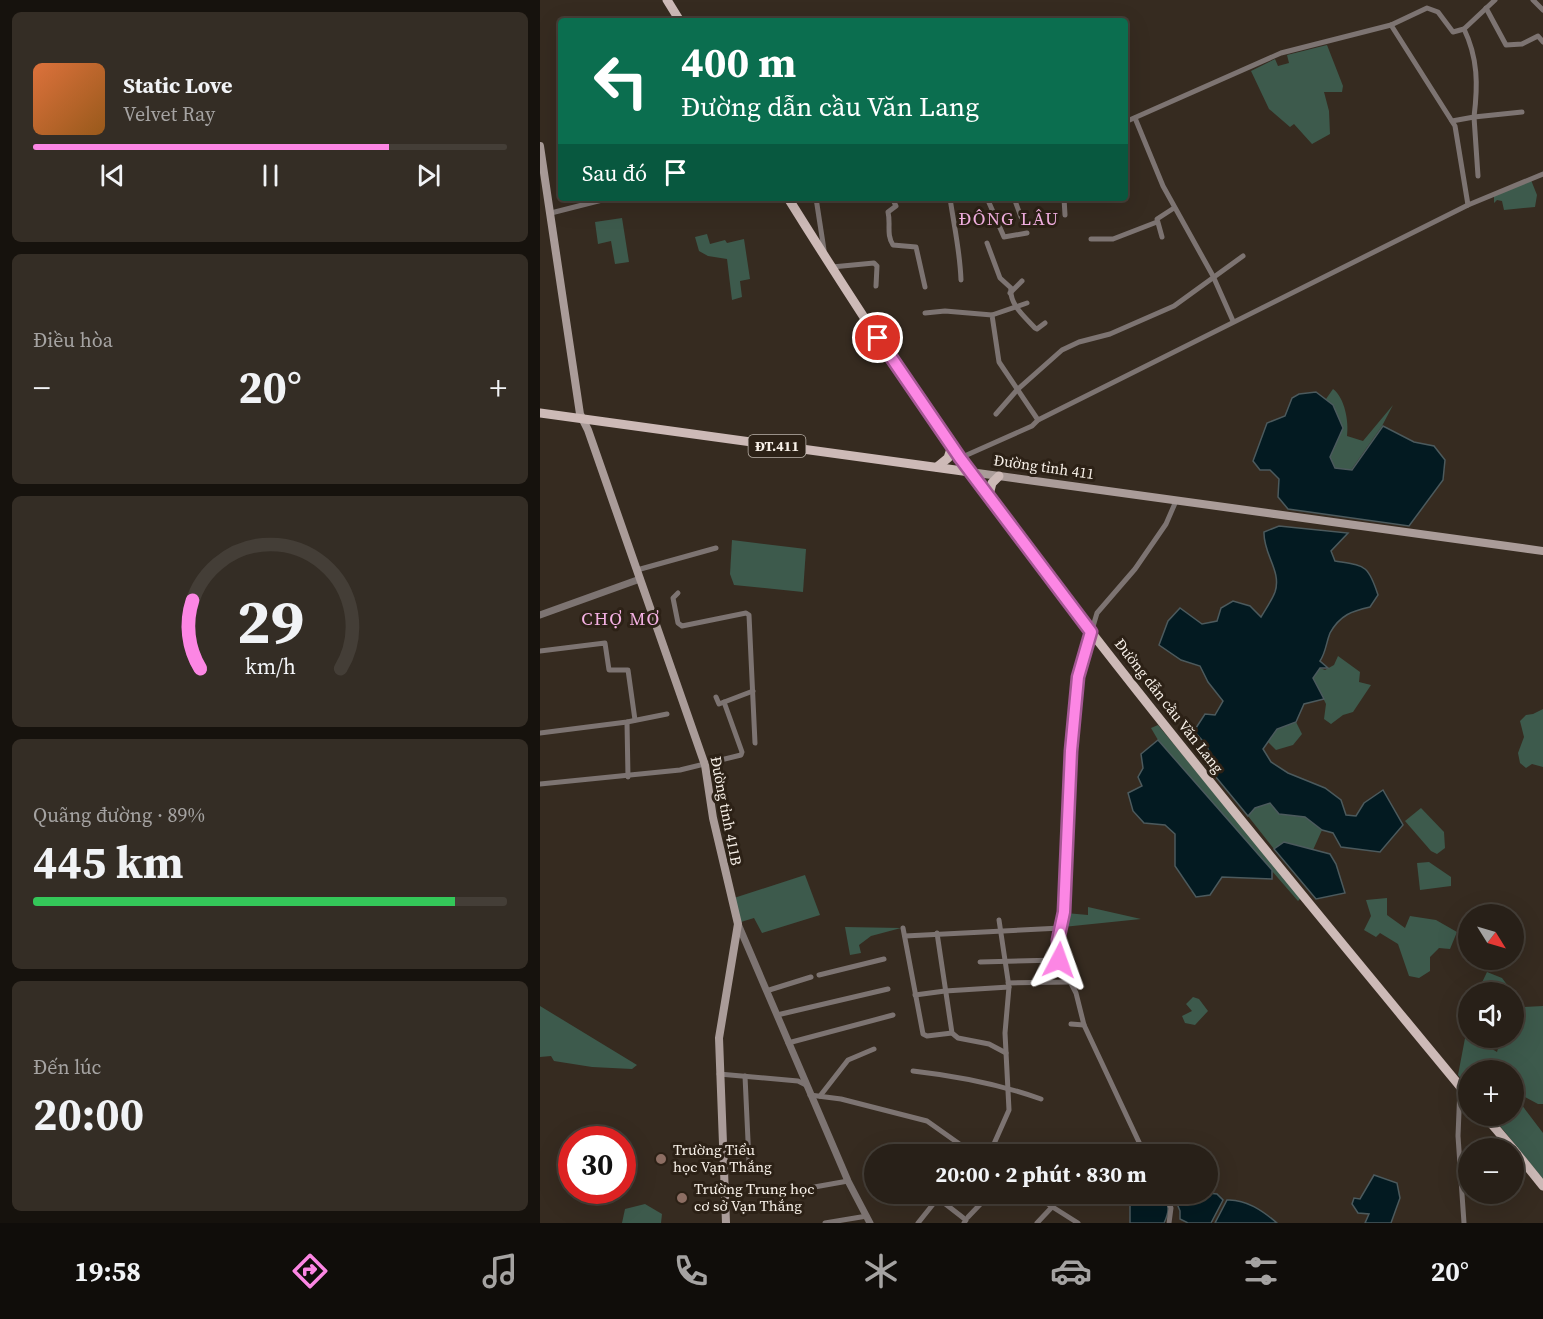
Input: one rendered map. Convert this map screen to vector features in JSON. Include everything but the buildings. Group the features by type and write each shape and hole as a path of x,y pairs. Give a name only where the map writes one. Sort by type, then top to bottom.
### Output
{"main road":[{"path":"667,0 678,18"},
{"name":"Đường tỉnh 411B","path":"540,146 580,414 705,765 713,818 738,924 720,1038 719,1074 726,1223"},
{"name":"Đường dẫn cầu Văn Lang","path":"790,201 830,268 951,446 1091,632 1195,765 1458,1084"},
{"name":"Đường tỉnh 411","path":"540,413 583,421 937,467 1543,551"},
{"path":"937,467 948,458 951,446"},
{"path":"989,495 992,483 999,476"},
{"path":"1493,1126 1504,1138"},
{"path":"1524,1163 1543,1186"}],"street":[{"path":"1427,8 1428,0"},
{"path":"1128,121 1281,53 1391,25 1427,8 1438,12 1453,32 1464,28 1495,0"},
{"path":"1533,0 1543,10"},
{"path":"1486,8 1506,45 1522,44 1538,36 1543,42"},
{"path":"1391,25 1452,121 1468,205"},
{"path":"1464,28 1475,58 1477,80 1474,117 1478,176"},
{"path":"1452,121 1522,112"},
{"path":"1135,118 1163,186 1213,276 1233,321"},
{"path":"960,458 1032,426 1038,420 1233,321 1468,205 1543,174"},
{"path":"551,213 598,201"},
{"path":"816,201 825,258"},
{"path":"894,201 896,206 888,212 891,221 888,236 893,245 916,247 925,287"},
{"path":"950,201 959,244 961,280"},
{"path":"988,201 1004,237 1027,233"},
{"path":"1015,201 1021,217"},
{"path":"1064,201 1065,215"},
{"path":"1091,239 1113,239 1157,222 1159,217 1174,208"},
{"path":"1157,222 1162,237"},
{"path":"987,243 999,275 1011,288 1010,294 1016,307 1035,328 1045,323"},
{"path":"996,414 1017,390 1062,350 1079,342 1110,334 1174,306 1243,256"},
{"path":"830,268 874,263 877,266 876,286"},
{"path":"1010,294 1022,281"},
{"path":"925,313 945,310 992,315 1027,303"},
{"path":"992,315 999,362 1038,420"},
{"path":"1140,1144 1084,1025 1076,993 1059,960 1058,940 1061,928 1078,677 1091,632 1102,605 1135,569 1166,524 1176,501"},
{"path":"637,570 716,548"},
{"path":"540,615 640,579"},
{"path":"678,593 673,598 678,622 682,626 748,614 755,743"},
{"path":"540,651 605,643 609,669 628,670 635,720"},
{"path":"716,697 718,704 753,691"},
{"path":"540,784 628,777 705,765 742,753 724,702"},
{"path":"540,734 668,714"},
{"path":"627,722 628,777"},
{"path":"994,1144 1008,1114 1005,1020 1009,985 999,920"},
{"path":"738,924 810,1095 848,1181 868,1219 825,1223"},
{"path":"903,928 924,1035 952,1033"},
{"path":"905,936 1061,928"},
{"path":"937,933 952,1033 958,1038 989,1044 1006,1053"},
{"path":"819,975 884,959"},
{"path":"980,962 1059,960"},
{"path":"766,991 811,978"},
{"path":"915,995 1009,985 1070,982"},
{"path":"777,1015 888,989"},
{"path":"788,1043 893,1015"},
{"path":"1071,1024 1084,1025"},
{"path":"820,1096 848,1060 874,1049"},
{"path":"914,1071 954,1076 1008,1088 1041,1099"},
{"path":"719,1074 798,1081 806,1085"},
{"path":"745,1076 749,1162"},
{"path":"810,1095 927,1121 959,1144"},
{"path":"1458,1126 1464,1223"},
{"path":"792,1191 848,1181"},
{"path":"918,1223 939,1199 966,1220 964,1223"},
{"path":"968,1217 980,1204"},
{"path":"1047,1204 1078,1223"},
{"path":"1169,1204 1169,1223"},
{"path":"1037,1223 1052,1207"}],"green space":[{"path":"1327,45 1343,86 1342,92 1324,92 1329,111 1330,134 1312,144 1294,124 1290,127 1269,109 1251,71 1275,59 1278,66 1289,63 1287,55"},
{"path":"1531,180 1537,195 1535,207 1504,210 1502,201 1497,200 1494,203 1494,194"},
{"path":"622,218 629,262 615,264 611,241 598,244 595,222"},
{"path":"707,234 710,244 744,239 750,279 740,281 742,297 732,300 727,259 708,256 699,251 695,237"},
{"path":"1333,389 1341,398 1345,411 1347,436 1363,441 1393,405 1382,426 1351,470 1335,468 1330,457 1343,428 1326,399"},
{"path":"732,540 806,549 803,592 734,585 730,574"},
{"path":"1338,656 1360,672 1359,682 1371,685 1353,712 1343,715 1331,724 1324,719 1326,704 1313,678 1320,668 1325,670 1334,665"},
{"path":"1543,709 1543,767 1532,764 1526,768 1520,763 1518,753 1524,737 1520,721 1526,715"},
{"path":"1296,722 1302,734 1293,745 1276,750 1268,742 1277,729"},
{"path":"1158,725 1301,898 1298,901 1158,740 1151,728"},
{"path":"1270,803 1279,814 1305,817 1322,830 1313,850 1284,842 1274,849 1248,816 1255,808"},
{"path":"1421,808 1444,832 1445,848 1437,854 1431,851 1405,821"},
{"path":"1429,862 1451,877 1451,886 1420,890 1417,863"},
{"path":"805,875 820,915 762,933 754,918 741,922 734,898"},
{"path":"1387,898 1387,915 1405,928 1410,916 1436,920 1457,932 1450,949 1439,948 1430,957 1430,971 1419,978 1409,976 1398,944 1380,933 1376,937 1364,930 1371,916 1366,900"},
{"path":"1088,907 1141,919 1063,927 1066,913 1088,915"},
{"path":"845,927 901,928 871,936 859,945 861,953 850,955"},
{"path":"1487,972 1502,978 1505,982 1482,982"},
{"path":"1193,997 1199,999 1208,1011 1195,1025 1185,1023 1182,1016 1192,1011 1186,1004"},
{"path":"540,1006 637,1065 632,1069 592,1067 554,1061 551,1056 540,1057"},
{"path":"1543,1006 1543,1104 1538,1104 1524,1097 1524,1060 1461,1060 1463,1048 1490,1048 1497,1052 1498,1048 1524,1048 1524,1007"},
{"path":"1524,1108 1543,1133 1543,1179 1524,1156 1524,1138 1510,1138 1500,1126 1524,1126"},
{"path":"645,1204 662,1214 661,1223 622,1223 625,1209"}],"water":[{"path":"1316,392 1333,405 1343,428 1330,457 1335,468 1352,470 1383,426 1414,442 1434,446 1445,460 1443,480 1409,526 1288,509 1278,497 1279,479 1270,470 1260,470 1253,461 1267,423 1285,416 1292,398 1299,394"},
{"path":"1279,526 1348,533 1331,551 1335,561 1364,568 1371,577 1378,595 1370,607 1347,615 1330,633 1320,661 1328,668 1320,668 1313,678 1324,699 1304,704 1296,722 1277,729 1263,749 1271,762 1288,773 1325,788 1341,800 1346,815 1356,816 1364,803 1383,790 1403,825 1380,852 1341,847 1333,833 1322,830 1305,817 1279,814 1270,803 1255,808 1248,816 1206,765 1209,751 1194,731 1205,714 1215,715 1223,701 1208,682 1200,666 1181,660 1159,645 1168,621 1180,608 1202,624 1217,621 1221,608 1233,601 1250,606 1261,617 1274,595 1276,584 1264,532"},
{"path":"1158,740 1272,870 1272,879 1222,877 1210,895 1196,897 1175,866 1175,834 1165,825 1144,823 1133,811 1128,793 1142,786 1138,777 1143,768 1141,754"},
{"path":"1284,842 1330,854 1336,864 1345,893 1316,899 1274,849"},
{"path":"1374,1175 1397,1183 1400,1198 1391,1223 1365,1223 1369,1214 1358,1213 1352,1204 1354,1198 1360,1199"},
{"path":"1218,1195 1223,1200 1211,1223 1188,1223 1180,1219 1177,1204 1218,1204"},
{"path":"1227,1200 1241,1201 1260,1210 1277,1223 1215,1223"},
{"path":"1130,1204 1167,1204 1164,1223 1130,1223"}],"place":[{"name":"Trường Tiểu học Vạn Thắng","path":"661,1159"},
{"name":"Trường Trung học cơ sở Vạn Thắng","path":"682,1198"}],"district":[{"name":"ĐÔNG LÂU","path":"1009,219"},
{"name":"CHỢ MƠ","path":"621,619"}],"route":[{"path":"878,338 960,458 1091,632 1078,677 1071,751 1064,912 1058,940 1059,960"}]}
